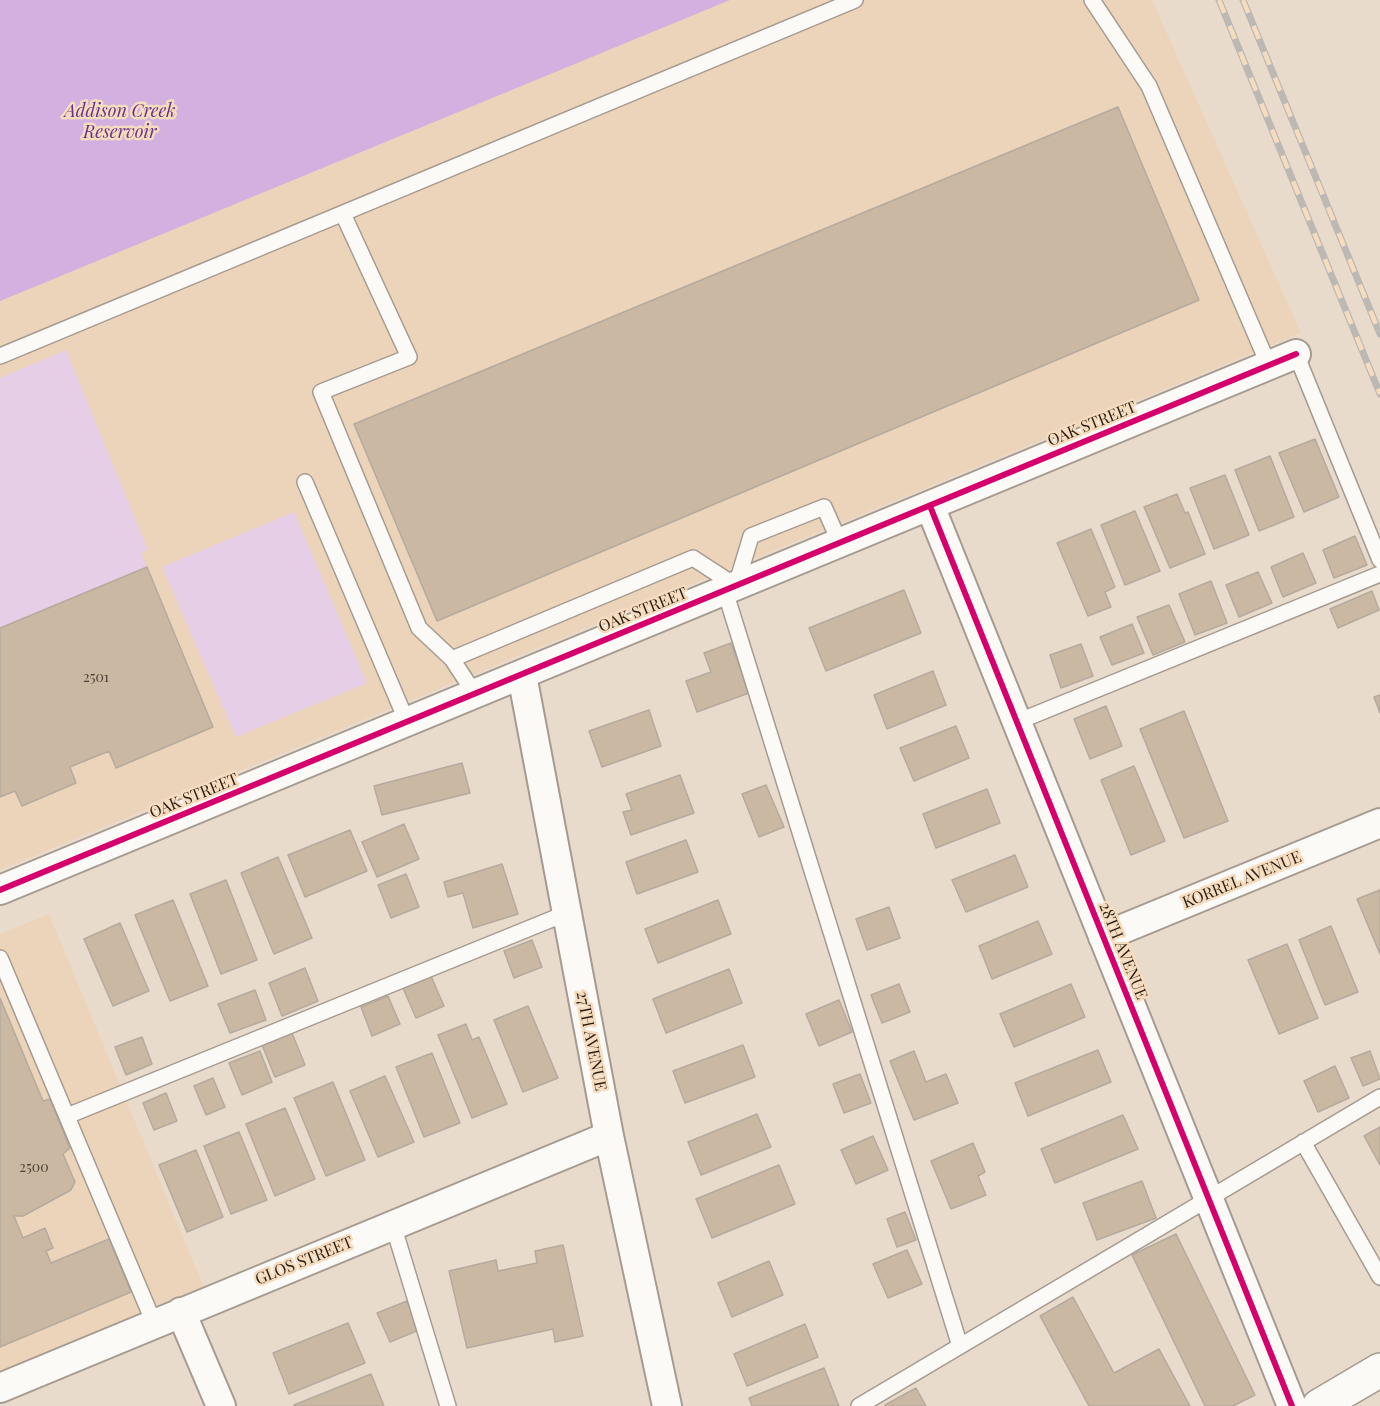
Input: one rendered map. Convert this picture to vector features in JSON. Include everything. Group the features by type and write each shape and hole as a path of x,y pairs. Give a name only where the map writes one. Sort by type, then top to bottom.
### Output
{"main road":[{"path":"1319,1406 1380,1370"}],"street":[{"name":"OAK STREET","path":"0,890 1296,354"},
{"name":"28TH AVENUE","path":"930,506 1292,1406"},
{"name":"27TH AVENUE","path":"522,675 609,1136 667,1406"},
{"name":"KORREL AVENUE","path":"1103,937 1380,823"},
{"name":"GLOS STREET","path":"0,1388 181,1311 609,1136"},
{"path":"181,1311 221,1406"}],"lane":[{"path":"0,356 855,0"},
{"path":"1092,0 1149,86 1269,366"},
{"path":"342,214 409,357 321,392 419,628 452,659 475,694"},
{"path":"1296,354 1380,560"},
{"path":"304,482 407,722"},
{"path":"731,588 751,536 824,507 840,543"},
{"path":"452,659 693,558 731,588 960,1346"},
{"path":"1017,722 1380,574"},
{"path":"67,1116 567,913"},
{"path":"0,958 154,1323"},
{"path":"859,1406 1380,1097"},
{"path":"1303,1142 1380,1277"},
{"path":"393,1225 448,1406"}],"shaded area":[{"path":"0,0 1152,0 1301,333 0,870"},
{"path":"66,350 148,550 141,553 147,567 0,628 0,378"},
{"path":"294,512 367,683 236,737 162,567"},
{"path":"49,914 205,1290 0,1372 0,934"}],"water":[{"name":"Addison Creek Reservoir","path":"0,0 730,0 0,301"}],"building":[{"path":"1118,107 1199,300 437,621 354,424"},
{"path":"1315,439 1339,497 1304,512 1279,453"},
{"path":"1270,456 1294,517 1259,531 1235,470"},
{"path":"1225,475 1249,535 1214,549 1190,488"},
{"path":"1177,494 1185,513 1188,512 1205,554 1170,568 1144,507"},
{"path":"1135,511 1160,571 1125,585 1101,525"},
{"path":"1091,529 1115,587 1105,592 1111,607 1088,616 1057,543"},
{"path":"1355,536 1367,565 1334,578 1323,550"},
{"path":"1303,553 1316,583 1283,597 1271,567"},
{"path":"147,567 213,727 116,768 109,751 70,767 76,783 22,806 15,791 0,797 0,628"},
{"path":"1258,572 1272,603 1239,617 1226,585"},
{"path":"1211,581 1227,623 1195,635 1179,594"},
{"path":"904,590 921,633 826,671 809,628"},
{"path":"1372,591 1379,610 1338,628 1330,609"},
{"path":"1169,605 1185,642 1153,655 1137,617"},
{"path":"1132,624 1144,653 1112,665 1100,637"},
{"path":"731,643 749,693 697,712 686,681 711,672 704,653"},
{"path":"1081,644 1093,676 1061,688 1050,655"},
{"path":"933,671 946,705 887,729 874,695"},
{"path":"1380,695 1380,713 1374,697"},
{"path":"1106,706 1122,746 1090,759 1074,719"},
{"path":"649,710 661,746 602,767 589,731"},
{"path":"1184,711 1228,821 1184,838 1140,729"},
{"path":"956,726 969,758 914,781 900,748"},
{"path":"462,763 470,793 382,815 374,786"},
{"path":"1134,766 1165,841 1131,855 1101,780"},
{"path":"680,775 694,813 631,835 623,812 632,810 626,794"},
{"path":"766,785 784,827 759,837 742,794"},
{"path":"987,789 1000,823 936,848 923,814"},
{"path":"404,824 419,859 377,877 362,842"},
{"path":"350,830 367,871 305,897 288,855"},
{"path":"686,840 698,872 637,894 626,862"},
{"path":"1015,855 1028,887 966,912 952,880"},
{"path":"278,857 312,938 274,954 241,873"},
{"path":"502,864 518,914 473,928 463,893 448,897 444,882"},
{"path":"406,874 419,907 391,918 378,885"},
{"path":"226,880 257,960 221,974 190,894"},
{"path":"1380,890 1380,954 1357,899"},
{"path":"173,900 208,986 170,1001 135,915"},
{"path":"718,900 731,934 658,963 645,929"},
{"path":"889,907 900,938 867,950 856,919"},
{"path":"1038,921 1052,954 992,979 979,946"},
{"path":"120,923 149,991 113,1006 84,939"},
{"path":"1331,926 1358,992 1325,1005 1299,940"},
{"path":"532,940 542,967 514,978 504,951"},
{"path":"1287,944 1318,1018 1279,1034 1248,960"},
{"path":"305,968 318,1001 282,1016 269,983"},
{"path":"729,969 742,1003 666,1033 653,999"},
{"path":"431,976 444,1006 416,1018 403,988"},
{"path":"899,984 910,1012 882,1023 871,995"},
{"path":"1071,984 1085,1017 1014,1047 1000,1014"},
{"path":"255,990 266,1020 230,1033 218,1004"},
{"path":"388,996 400,1024 372,1036 361,1007"},
{"path":"0,998 43,1101 50,1099 70,1148 63,1154 75,1182 71,1190 23,1216 14,1216 23,1238 45,1228 53,1248 46,1251 51,1263 109,1239 131,1292 0,1347"},
{"path":"839,1000 852,1032 819,1046 806,1014"},
{"path":"528,1006 558,1078 523,1092 494,1020"},
{"path":"466,1024 472,1040 479,1037 507,1104 472,1118 438,1035"},
{"path":"292,1033 305,1065 275,1077 262,1045"},
{"path":"142,1037 152,1064 126,1075 115,1047"},
{"path":"743,1045 755,1077 685,1103 673,1071"},
{"path":"1098,1050 1111,1082 1028,1116 1015,1083"},
{"path":"260,1051 272,1082 242,1095 229,1063"},
{"path":"914,1051 926,1082 946,1074 958,1103 914,1120 890,1061"},
{"path":"1370,1051 1380,1079 1363,1086 1351,1058"},
{"path":"432,1053 460,1123 424,1137 396,1067"},
{"path":"1335,1066 1349,1098 1318,1112 1304,1081"},
{"path":"860,1074 871,1103 844,1113 833,1084"},
{"path":"385,1076 414,1142 378,1157 350,1091"},
{"path":"213,1078 225,1107 206,1115 194,1086"},
{"path":"333,1082 365,1160 326,1176 294,1098"},
{"path":"166,1093 177,1121 154,1130 143,1103"},
{"path":"285,1108 315,1179 275,1196 246,1124"},
{"path":"757,1114 771,1147 701,1175 688,1142"},
{"path":"1123,1115 1138,1149 1055,1183 1041,1149"},
{"path":"1380,1127 1380,1165 1364,1136"},
{"path":"239,1132 267,1200 231,1214 204,1146"},
{"path":"873,1136 888,1170 856,1184 841,1150"},
{"path":"973,1143 985,1172 978,1176 986,1195 951,1209 931,1161"},
{"path":"196,1150 223,1217 187,1232 159,1165"},
{"path":"779,1165 795,1204 712,1238 696,1199"},
{"path":"1142,1181 1156,1218 1097,1240 1083,1203"},
{"path":"905,1212 916,1240 897,1247 887,1219"},
{"path":"1176,1234 1255,1395 1233,1406 1205,1406 1132,1255"},
{"path":"563,1245 583,1336 555,1342 553,1329 467,1348 449,1271 496,1260 498,1271 537,1263 535,1251"},
{"path":"907,1250 922,1284 888,1298 873,1264"},
{"path":"769,1261 783,1295 732,1317 718,1283"},
{"path":"1073,1297 1114,1373 1159,1349 1190,1406 1089,1406 1040,1316"},
{"path":"407,1301 419,1330 390,1342 377,1313"},
{"path":"348,1323 365,1363 289,1394 273,1353"},
{"path":"805,1324 818,1357 747,1386 734,1354"},
{"path":"824,1368 839,1406 752,1406 749,1398"},
{"path":"371,1374 384,1406 294,1405"},
{"path":"916,1388 926,1406 885,1406 885,1405"}],"railway":[{"path":"1219,0 1380,394"},
{"path":"1243,0 1380,334"}],"cycle path":[{"path":"0,890 1296,354"},
{"path":"930,506 1292,1406"}]}
